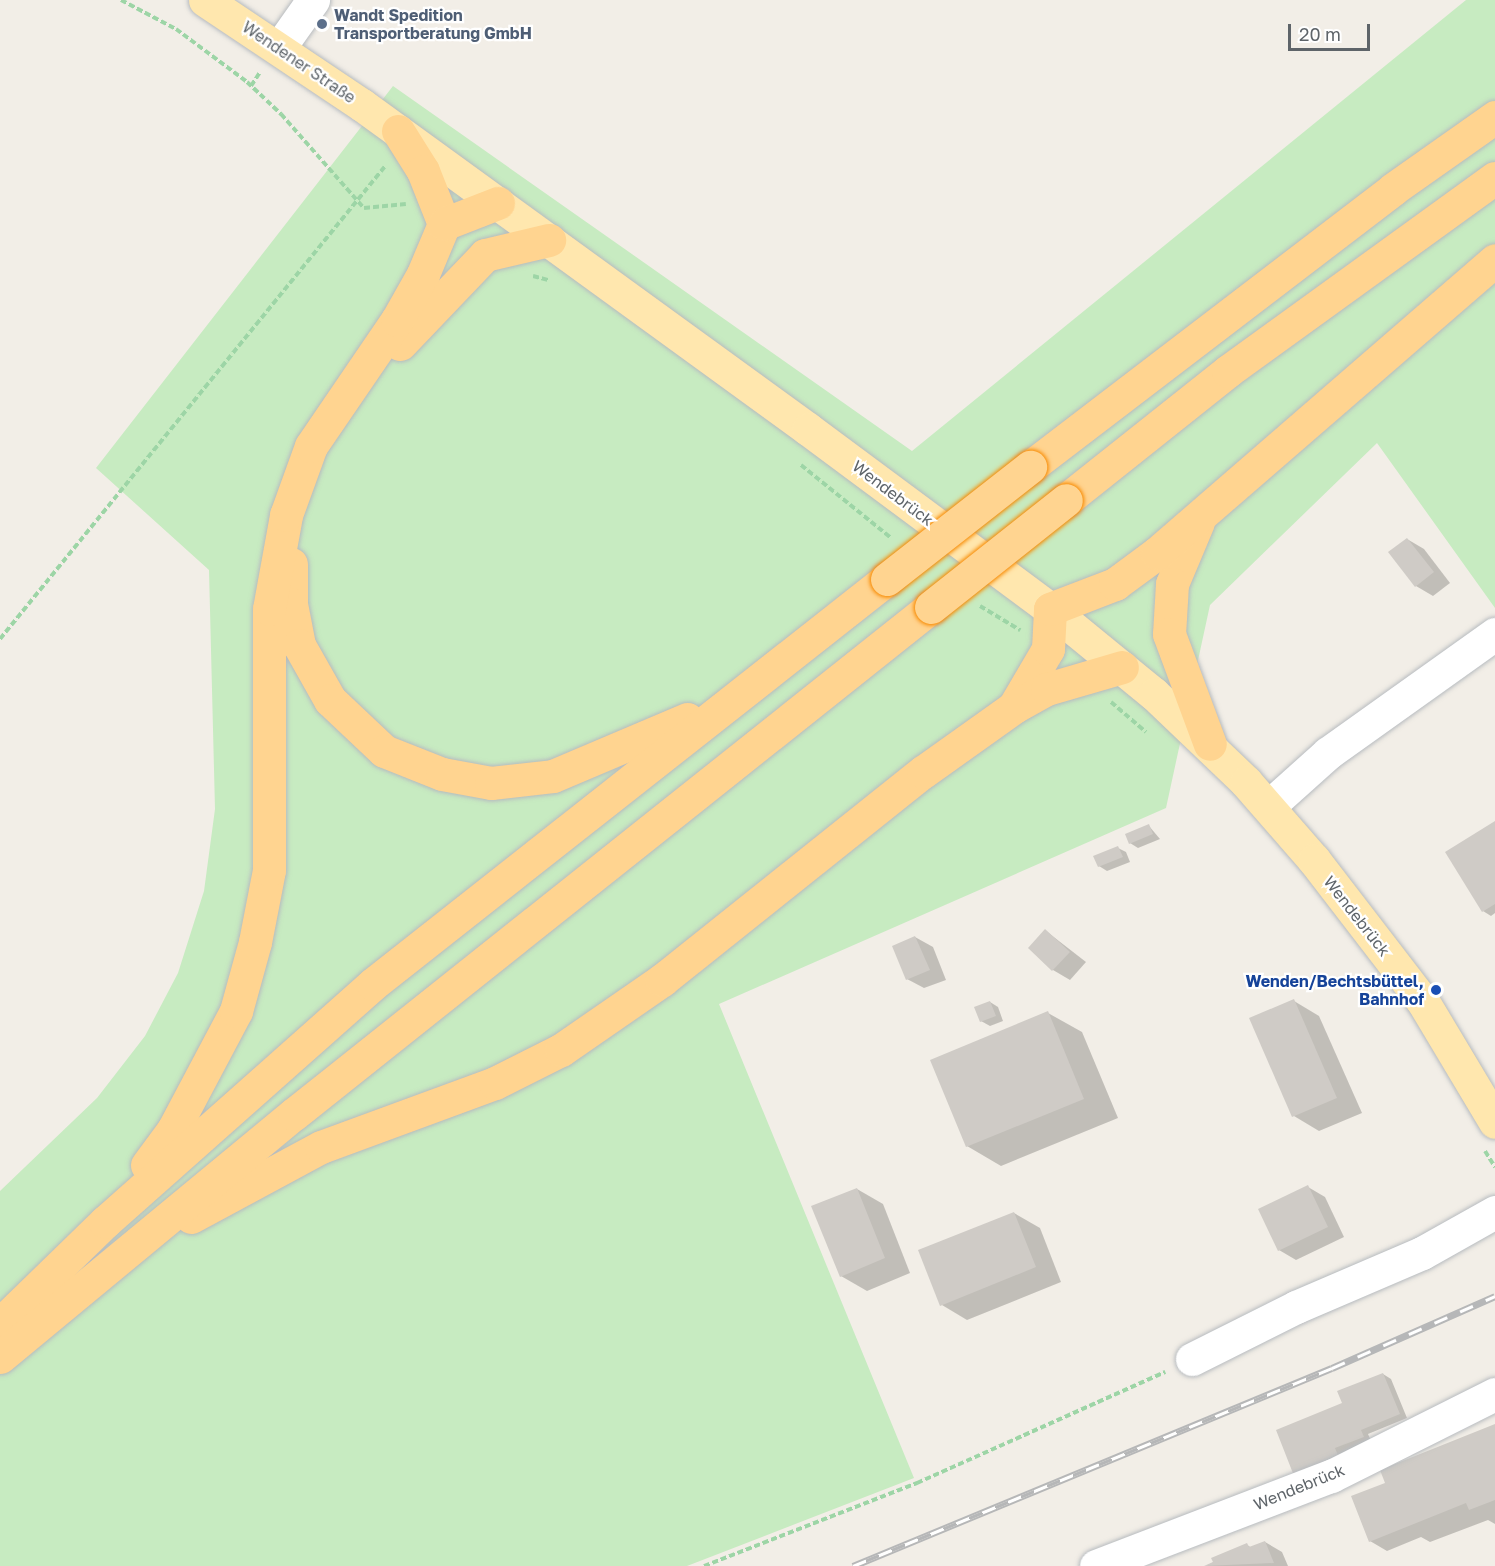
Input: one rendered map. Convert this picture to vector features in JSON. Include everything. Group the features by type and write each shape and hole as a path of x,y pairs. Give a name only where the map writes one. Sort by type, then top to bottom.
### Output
{"highway":[{"path":"0,1324 105,1222 259,1082 502,879 1030,467 1308,254 1495,117"},
{"path":"105,1222 173,1130 236,1011 255,942 269,870 269,609 286,515 311,446 397,320 423,274 444,224 423,171 398,131"},
{"path":"0,1357 294,1114 1228,371 1495,178"},
{"path":"444,224 498,203"},
{"path":"498,203 485,255 410,331 362,392 324,456 300,519 291,563 291,604 299,645 330,700 384,751 442,774 491,783 553,776 735,697"},
{"path":"485,255 549,240"},
{"path":"1014,707 1048,649 1050,609 1115,584 1201,517 1495,260"},
{"path":"1201,517 1172,584 1169,634 1210,744"},
{"path":"126,1252 321,1147 495,1083 561,1050 662,980 923,772 1014,707 1047,689 1122,667"}],"main road":[{"name":"Wendener Straße","path":"205,0 279,48 398,131"},
{"name":"Wendebrück","path":"398,131 1050,609 1122,667 1210,744 1269,806 1422,1000 1490,1135"}],"street":[{"path":"279,48 313,0"},
{"path":"1269,806 1328,753 1495,634"},
{"path":"1192,1359 1296,1307 1422,1253 1495,1212"},
{"name":"Wendebrück","path":"1096,1566 1331,1476 1495,1394"}],"path":[{"path":"122,0 183,34 247,82 320,156 353,201 364,208 415,204 444,224"},
{"path":"0,639 353,201 389,162 398,131"},
{"path":"525,274 554,282"},
{"path":"797,462 899,544"},
{"path":"974,601 1048,649"},
{"path":"1082,678 1150,735"},
{"path":"1490,1135 1495,1167"},
{"path":"704,1566 916,1484 1192,1359"}],"green space":[{"path":"1466,0 1495,0 1495,608 1377,443 1210,605 1166,808 719,1004 914,1478 687,1566 0,1566 0,1191 97,1098 145,1036 178,973 204,891 215,809 209,570 96,468 393,86 912,451"}],"building":[{"path":"1407,538 1434,572 1415,587 1388,552"},
{"path":"1495,821 1495,904 1482,912 1445,852"},
{"path":"1149,824 1153,834 1129,844 1125,834"},
{"path":"1118,846 1123,857 1098,867 1093,856"},
{"path":"1045,929 1070,952 1052,971 1028,948"},
{"path":"915,936 930,970 906,980 892,946"},
{"path":"1294,999 1337,1098 1292,1117 1249,1018"},
{"path":"990,1001 996,1016 980,1022 974,1007"},
{"path":"1048,1011 1084,1099 966,1147 930,1060"},
{"path":"1308,1185 1328,1227 1278,1251 1258,1209"},
{"path":"857,1188 885,1258 840,1277 811,1206"},
{"path":"1014,1212 1036,1267 940,1306 918,1250"},
{"path":"1383,1373 1400,1414 1361,1430 1364,1437 1335,1448 1341,1463 1296,1481 1276,1430 1342,1403 1337,1391"},
{"path":"1495,1424 1495,1500 1469,1510 1466,1503 1369,1542 1351,1496 1385,1483 1380,1470"},
{"path":"1265,1541 1274,1563 1204,1566 1213,1562 1211,1558 1247,1543 1249,1547"}],"railway":[{"path":"853,1566 1332,1368 1495,1296"}],"place":[{"name":"Wandt Spedition Transportberatung GmbH","path":"322,24"},
{"name":"Wenden/Bechtsbüttel, Bahnhof","path":"1436,990"}]}
